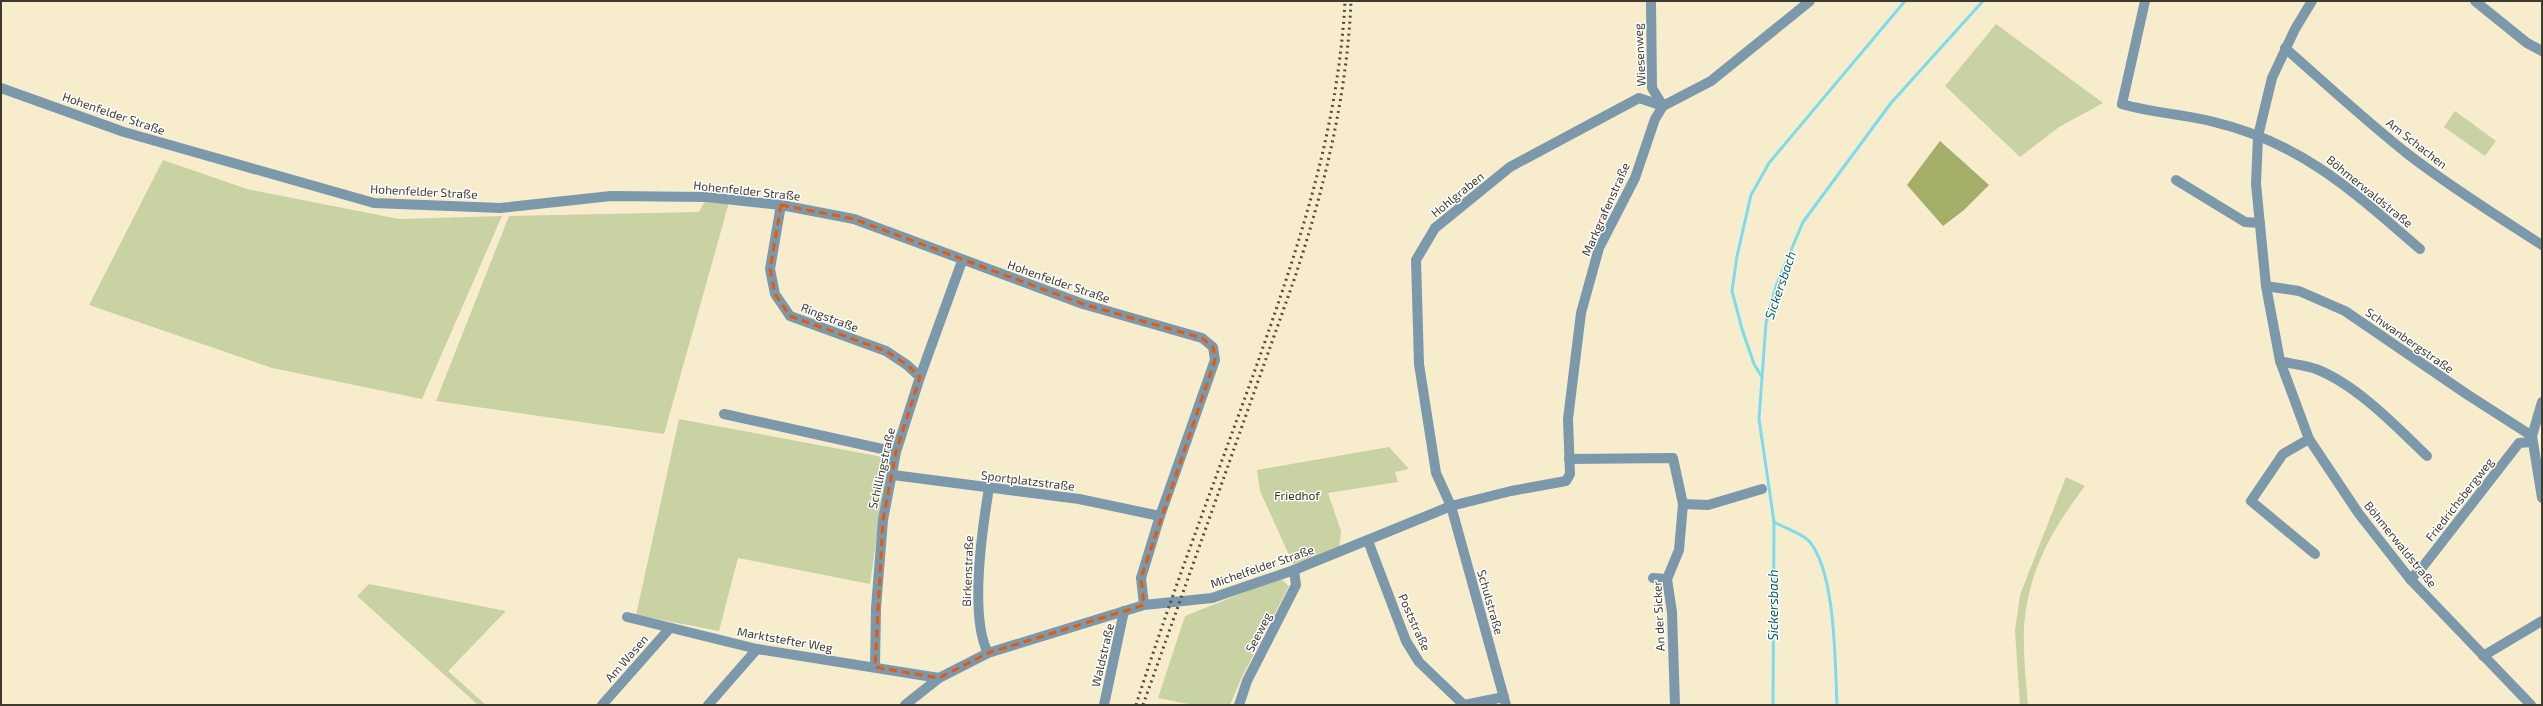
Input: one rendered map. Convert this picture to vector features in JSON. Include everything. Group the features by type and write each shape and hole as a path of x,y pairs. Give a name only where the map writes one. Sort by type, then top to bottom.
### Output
{"street":[{"name":"Wiesenweg","path":"1651,1 1652,88 1663,106"},
{"path":"1663,106 1711,81 1810,1"},
{"path":"2145,1 2122,104 2214,122 2258,136"},
{"name":"Böhmerwaldstraße","path":"2312,1 2285,48 2272,78 2258,136 2256,184 2266,286 2280,361 2309,438 2359,514 2410,579 2531,705"},
{"path":"2474,1 2527,43 2542,51"},
{"name":"Am Schachen","path":"2285,48 2346,103 2409,155 2458,191 2542,245"},
{"name":"Hohenfelder Straße","path":"1,88 124,132 374,203 500,208 611,196 707,197 782,205 854,219 910,239 962,261 1083,304 1202,338 1213,347 1215,360 1160,516 1141,578 1144,605"},
{"name":"Hohlgraben","path":"1451,506 1436,473 1419,364 1416,260 1435,228 1510,168 1639,98 1663,106"},
{"name":"Markgrafenstraße","path":"1566,481 1570,474 1568,419 1571,379 1581,313 1589,280 1600,248 1635,178 1655,118 1663,106"},
{"name":"Böhmerwaldstraße","path":"2258,136 2291,150 2326,170 2420,249"},
{"path":"2176,180 2244,222 2260,223"},
{"name":"Ringstraße","path":"782,205 770,269 775,294 790,316 886,351 907,364 920,377"},
{"name":"Schillingstraße","path":"875,667 876,608 883,520 893,475 896,452 920,377 962,261"},
{"name":"Schwanbergstraße","path":"2266,286 2299,291 2345,311 2532,439"},
{"path":"2280,361 2316,369 2355,392 2383,414 2427,456"},
{"path":"2542,402 2532,439 2542,498"},
{"path":"724,414 896,452"},
{"path":"2309,438 2283,454 2251,502 2315,554"},
{"name":"Friedrichsbergweg","path":"2410,579 2421,570 2519,443 2532,439"},
{"name":"An der Sicker","path":"1569,459 1673,458 1683,504 1679,550 1667,579 1672,612 1675,705"},
{"name":"Sportplatzstraße","path":"893,475 1079,499 1160,516"},
{"name":"Michelfelder Straße","path":"905,705 939,678 988,653 1144,605 1212,598 1294,570 1451,506 1511,491 1566,481"},
{"name":"Birkenstraße","path":"988,653 979,626 980,536 989,488"},
{"path":"1683,504 1708,506 1762,489"},
{"name":"Schulstraße","path":"1451,506 1505,701"},
{"name":"Poststraße","path":"1368,541 1406,641 1419,662 1464,705 1505,701"},
{"name":"Seeweg","path":"1239,705 1247,681 1296,585 1294,570"},
{"path":"1653,578 1667,579"},
{"name":"Waldstraße","path":"1104,705 1124,612"},
{"name":"Marktstefter Weg","path":"627,617 757,649 939,678"},
{"path":"2483,656 2542,621"},
{"name":"Am Wasen","path":"602,705 670,628"},
{"path":"708,705 757,649"}],"highlighted area":[{"path":"781,205 854,219 1083,304 1202,338 1213,347 1215,360 1141,578 1144,605 988,653 939,678 875,667 883,520 896,452 920,377 907,365 886,351 790,316 775,294 770,269"}],"green space":[{"path":"1996,24 2103,103 2059,127 2020,157 1945,86"},
{"path":"2455,111 2496,141 2485,156 2444,127"},
{"path":"1940,141 1989,185 1964,210 1943,226 1907,185"},
{"path":"163,160 247,189 399,219 502,216 422,399 272,368 89,305"},
{"path":"707,197 730,199 664,434 436,401 509,216 699,212"},
{"path":"679,419 888,458 870,584 738,558 719,631 636,615"},
{"name":"Friedhof","path":"1389,447 1409,469 1395,472 1398,482 1328,493 1341,531 1339,550 1293,564 1260,491 1257,470"},
{"path":"2066,477 2085,486 2052,535 2036,570 2030,589 2024,629 2028,705 2020,705 2015,631 2020,595"},
{"path":"1280,578 1289,586 1240,681 1230,705 1193,705 1158,698 1185,616"},
{"path":"369,584 506,611 448,671 486,705 478,705 357,596"}],"waterway":[{"path":"1762,377 1754,364 1742,329 1732,291 1737,256 1751,195 1769,163 1905,1"},
{"name":"Sickersbach","path":"1773,705 1774,522 1759,419 1766,323 1776,286 1803,222 1891,103 1983,1"},
{"path":"1774,522 1809,541 1818,555 1829,596 1832,619 1837,705"}],"railway":[{"path":"1136,705 1179,579 1255,370 1301,234 1314,189 1334,97 1341,49 1345,1"},
{"path":"1143,705 1305,246 1324,177 1339,107 1349,37 1351,1"}]}
